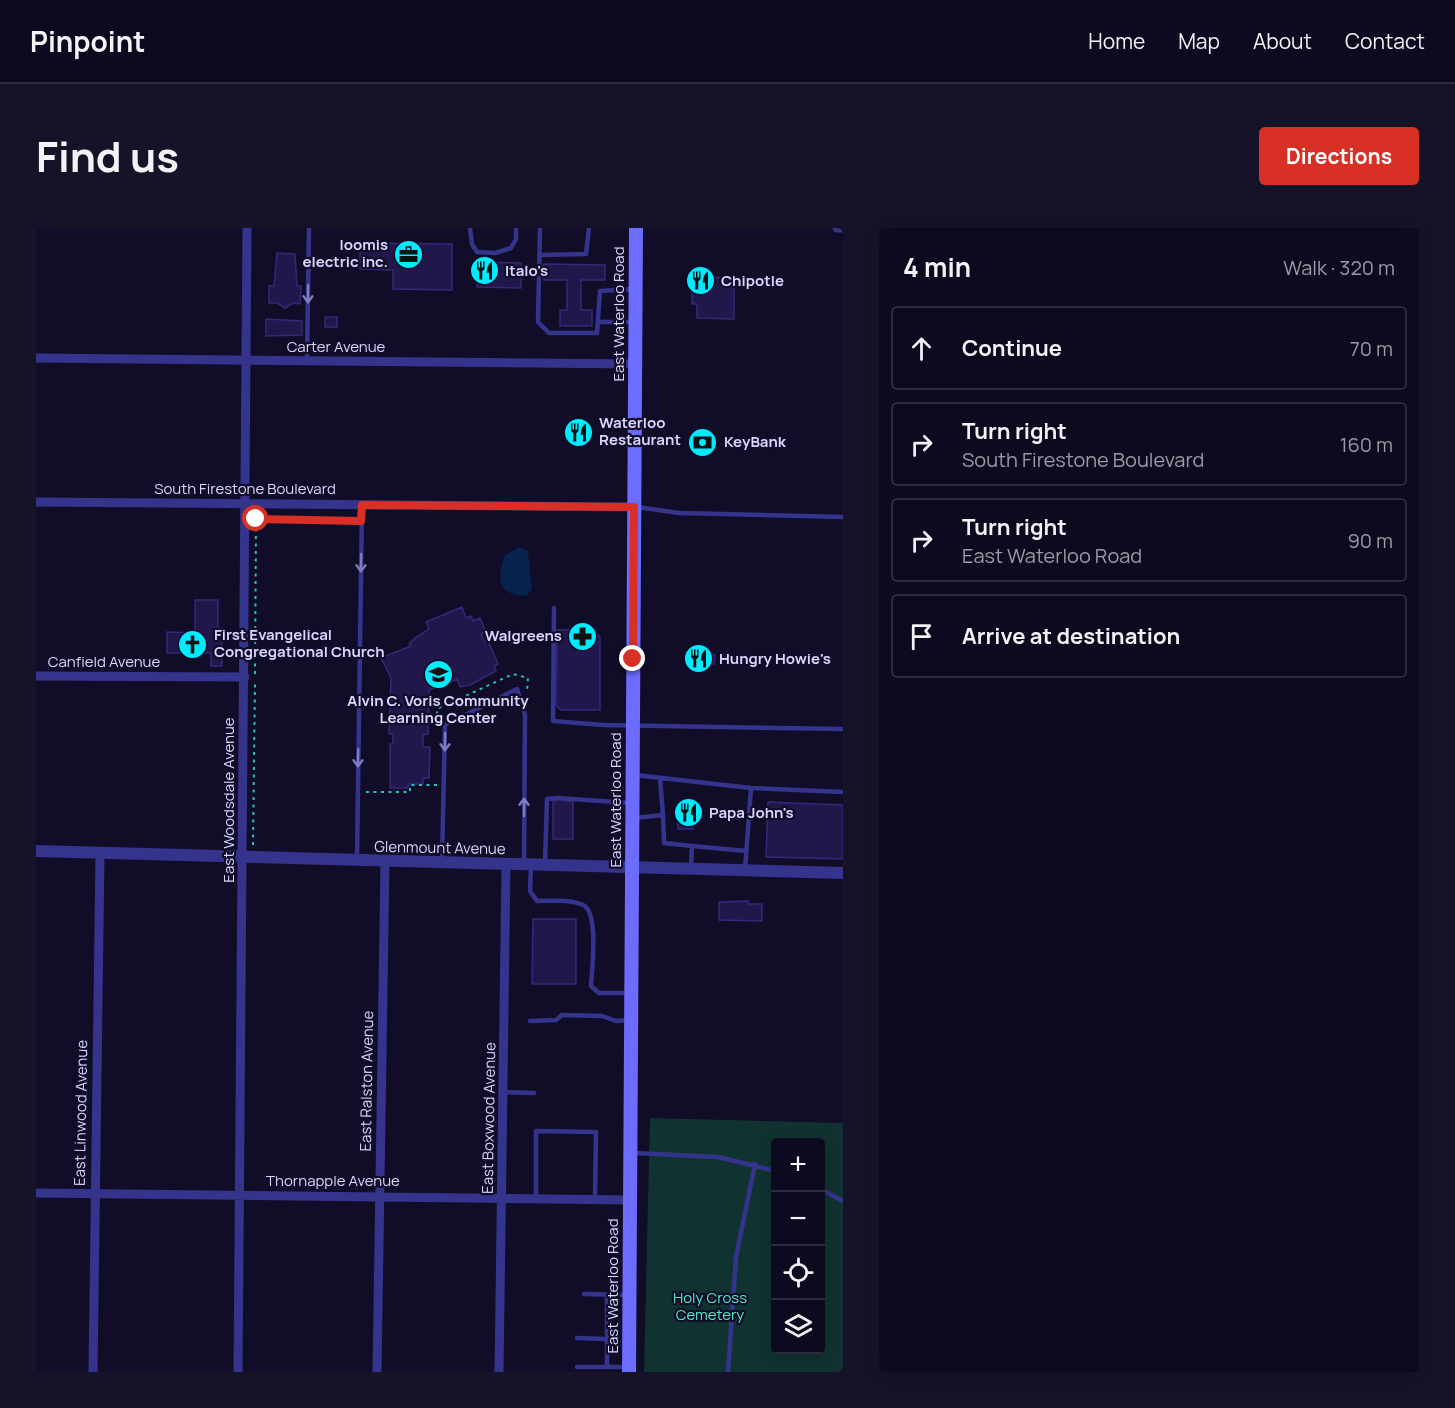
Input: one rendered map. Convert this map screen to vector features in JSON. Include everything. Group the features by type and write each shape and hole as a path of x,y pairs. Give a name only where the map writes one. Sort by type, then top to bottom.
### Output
{"main road":[{"name":"East Waterloo Road","path":"629,1370 636,228"}],"street":[{"name":"East Woodsdale Avenue","path":"238,1372 244,858 247,228"},
{"path":"837,228 843,228"},
{"name":"Carter Avenue","path":"36,358 636,364"},
{"name":"South Firestone Boulevard","path":"36,502 634,507"},
{"name":"Canfield Avenue","path":"36,676 245,677"},
{"name":"Glenmount Avenue","path":"36,851 843,873"},
{"name":"East Linwood Avenue","path":"93,1372 100,854"},
{"name":"East Ralston Avenue","path":"377,1372 385,862"},
{"name":"East Boxwood Avenue","path":"499,1372 506,865"},
{"name":"Thornapple Avenue","path":"36,1193 631,1200"}],"lane":[{"path":"307,361 309,228"},
{"path":"470,228 472,244 477,252 495,253 511,248 516,239 516,228"},
{"path":"540,228 538,322 549,333 597,333 600,291 636,289"},
{"path":"539,255 586,254 588,228"},
{"path":"599,322 636,322"},
{"path":"357,861 362,505"},
{"path":"634,507 680,513 843,517"},
{"path":"554,608 553,722 843,729"},
{"path":"442,862 445,725 517,689 525,715 530,891 537,901 574,902 586,906 593,916 591,986 599,993 632,993"},
{"path":"633,775 751,788 843,792"},
{"path":"660,778 664,843 746,851"},
{"path":"745,870 751,788"},
{"path":"545,866 547,799 566,798 633,803"},
{"path":"633,819 663,815"},
{"path":"691,869 692,846"},
{"path":"531,1022 556,1020 562,1015 602,1016 616,1021 632,1020"},
{"path":"504,1092 534,1093"},
{"path":"536,1198 536,1131 596,1132 595,1199"},
{"path":"631,1153 703,1155 755,1164 771,1169"},
{"path":"728,1372 736,1257 748,1189 755,1164"},
{"path":"825,1192 843,1201"},
{"path":"584,1294 630,1295"},
{"path":"607,1295 607,1367"},
{"path":"577,1338 607,1339"},
{"path":"577,1367 629,1370"}],"path":[{"path":"253,845 256,519 361,521"},
{"path":"437,731 437,709 513,674 528,678 528,698"},
{"path":"436,774 436,785"},
{"path":"357,792 410,792 410,785 444,785"}],"green space":[{"name":"Holy Cross Cemetery","path":"650,1118 843,1123 843,1372 644,1372"}],"water":[{"path":"520,547 528,551 532,589 526,596 510,593 505,589 500,578 505,555"}],"building":[{"path":"360,243 452,244 452,290 393,289 393,270 360,269"},
{"path":"277,253 295,254 297,286 301,286 300,304 293,303 285,308 277,303 269,303 269,286 274,286"},
{"path":"478,262 521,263 521,288 477,287"},
{"path":"544,264 605,265 605,280 581,280 581,310 592,310 592,326 560,326 560,310 567,310 567,280 544,280"},
{"path":"697,277 734,278 734,319 697,318 697,304 692,304 692,292 696,292"},
{"path":"325,317 337,317 337,327 325,327"},
{"path":"266,319 302,321 302,335 266,336"},
{"path":"195,600 218,600 218,628 222,628 222,666 211,666 211,653 167,653 167,632 195,633"},
{"path":"462,607 466,618 471,616 473,621 480,618 486,632 481,634 485,642 488,641 498,664 494,666 496,671 470,685 460,687 457,679 429,690 428,734 423,735 423,747 430,747 429,778 423,778 423,784 408,784 408,788 390,788 390,744 393,744 393,734 389,734 391,678 381,658 411,646 409,644 415,638 429,629 426,622"},
{"path":"557,630 593,630 600,637 600,710 561,710 556,705"},
{"path":"685,654 715,655 714,664 685,663"},
{"path":"557,799 573,802 573,839 553,839 553,802"},
{"path":"768,802 843,805 843,859 766,857"},
{"name":"Papa John's","path":"678,805 698,805 698,821 693,821 693,829 678,829"},
{"path":"748,901 748,904 762,904 762,921 719,920 719,902"},
{"path":"533,919 576,919 576,984 532,984"}],"place":[{"name":"loomis electric inc.","path":"409,254"},
{"name":"Italo's","path":"484,271"},
{"name":"Chipotle","path":"700,281"},
{"name":"Waterloo Restaurant","path":"578,432"},
{"name":"KeyBank","path":"703,442"},
{"name":"Walgreens","path":"583,636"},
{"name":"First Evangelical Congregational Church","path":"193,644"},
{"name":"Hungry Howie's","path":"698,659"},
{"name":"Alvin C. Voris Community Learning Center","path":"438,674"},
{"name":"Papa John's","path":"688,813"}],"route":[{"path":"256,519 361,521 362,505 634,507 633,659"}]}
